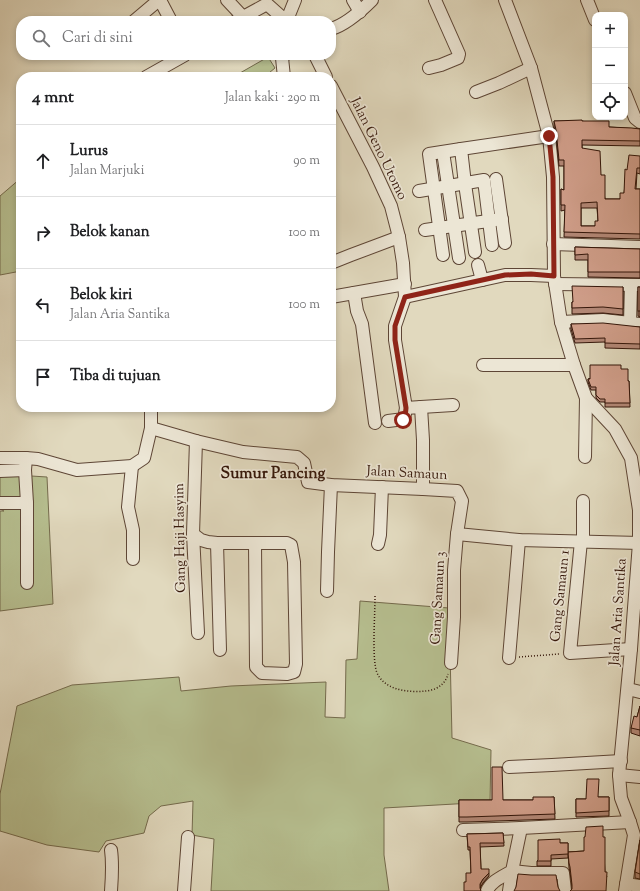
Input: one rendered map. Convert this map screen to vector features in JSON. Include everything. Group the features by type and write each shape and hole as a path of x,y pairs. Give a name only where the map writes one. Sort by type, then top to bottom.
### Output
{"street":[{"path":"140,16 160,0 168,16"},
{"path":"227,0 238,16"},
{"path":"255,16 280,11 296,0"},
{"path":"353,0 360,12"},
{"path":"336,28 360,12 372,0"},
{"path":"430,68 458,58 459,54 435,0"},
{"name":"Jalan Aria Santika","path":"505,0 531,68 549,136 553,177 555,280 561,322 586,398 615,429 631,458 639,510 636,622 619,775 621,798 634,835 625,888"},
{"path":"586,0 592,13"},
{"path":"155,72 176,60"},
{"path":"282,60 283,72"},
{"path":"318,60 324,72"},
{"path":"476,92 500,83 531,68"},
{"name":"Jalan Geno Utomo","path":"336,96 373,167 391,206 399,237 405,284 405,297 395,326 395,340 406,408"},
{"path":"628,100 635,118 640,122"},
{"path":"443,255 429,154 549,136"},
{"path":"461,149 475,252"},
{"path":"444,152 459,258"},
{"path":"496,179 505,243"},
{"path":"419,191 484,180 492,245"},
{"path":"425,230 502,220"},
{"path":"336,262 399,237"},
{"path":"554,244 640,247"},
{"path":"478,264 482,280"},
{"path":"405,297 505,275 531,274 555,280 635,285 635,323 603,320 561,322"},
{"path":"336,296 405,284"},
{"path":"354,293 357,311 362,324 375,423"},
{"path":"483,365 574,365"},
{"path":"586,398 586,456"},
{"path":"388,421 404,419 406,408 453,405"},
{"path":"421,407 423,489"},
{"path":"0,458 32,458 77,470 132,466 144,458 151,428 151,412"},
{"name":"Jalan Samaun","path":"151,428 196,441 243,452 297,457 304,463 308,482 331,485 457,491 462,501 457,534"},
{"name":"Gang Haji Hasyim","path":"196,441 193,534 198,634"},
{"path":"27,583 27,502 25,470 32,458"},
{"path":"132,466 128,507 133,530 133,559"},
{"path":"0,471 25,470"},
{"path":"327,591 331,485"},
{"path":"378,544 380,535 382,487"},
{"name":"Gang Samaun 1","path":"570,653 582,542 583,501"},
{"path":"0,503 27,502"},
{"path":"193,534 201,540 208,542 287,543 291,545 294,562 296,664 294,672 287,674 262,673 256,667 254,543"},
{"path":"457,534 519,540 639,543"},
{"name":"Gang Samaun 3","path":"451,662 454,617 454,570 457,534"},
{"path":"509,658 519,540"},
{"path":"217,543 220,650"},
{"path":"570,653 632,649"},
{"path":"628,689 640,692"},
{"path":"509,767 621,761"},
{"path":"619,775 640,777"},
{"path":"463,830 630,822"},
{"path":"509,891 520,828"},
{"path":"184,891 188,837"},
{"path":"111,850 113,869 111,891"},
{"path":"486,891 495,881 512,871 531,873 563,873 565,891"},
{"path":"625,888 640,886"}],"path":[{"path":"374,596 374,654 376,671 383,681 391,687 402,690 421,692 432,690 441,686 448,677 451,662"},
{"path":"509,658 570,653"}],"green space":[{"path":"263,60 270,60 275,68 270,72 242,72"},
{"path":"16,182 16,272 0,275 0,196"},
{"path":"0,474 47,477 53,604 0,611 0,511 4,511 0,509"},
{"path":"360,601 449,608 452,738 491,750 490,802 384,808 384,855 389,891 211,891 214,839 192,835 193,801 161,806 149,816 144,833 106,841 99,852 47,845 0,831 0,794 17,706 72,685 179,677 181,691 231,686 326,682 325,717 345,718 346,660 357,659"}],"building":[{"path":"554,121 609,121 609,127 640,129 640,141 582,140 582,148 600,151 601,175 605,175 605,199 620,199 620,193 624,193 625,169 627,170 629,155 640,156 640,168 637,168 635,189 640,189 640,234 564,232 565,205 561,205 561,189 564,190 564,160 559,160","holes":["597,202 598,221 595,221 595,226 581,226 581,203"]},
{"path":"575,247 640,249 640,272 588,272 588,254 575,255"},
{"path":"572,286 623,287 623,309 603,307 572,308"},
{"path":"638,287 640,287 640,311 638,311"},
{"path":"603,323 640,327 640,344 605,343 605,338 575,339 571,324"},
{"path":"590,365 621,365 621,369 628,369 630,403 605,403 605,399 600,399 596,395 596,387 591,387 588,379 590,379"},
{"path":"640,706 640,730 631,728 634,716 637,717"},
{"path":"492,767 502,767 503,800 533,800 533,797 554,797 555,814 459,817 459,800 492,800"},
{"path":"587,779 599,779 598,797 609,797 609,811 576,813 576,799 586,799"},
{"path":"603,826 603,837 605,837 605,872 607,872 606,891 570,891 572,889 572,885 568,852 584,851 586,827"},
{"path":"503,833 504,843 480,843 481,869 489,869 489,873 480,884 481,891 464,891 466,873 471,873 470,847 468,847 467,834"},
{"path":"560,839 560,843 568,843 568,854 551,855 551,861 537,861 538,840"},
{"path":"640,840 640,874 635,872"},
{"path":"518,874 556,875 560,891 514,891"}],"district":[{"name":"Sumur Pancing","path":"273,474"}],"route":[{"path":"403,420 405,418 406,408 395,340 395,326 405,297 505,275 531,274 554,276 553,177 549,136"}]}
